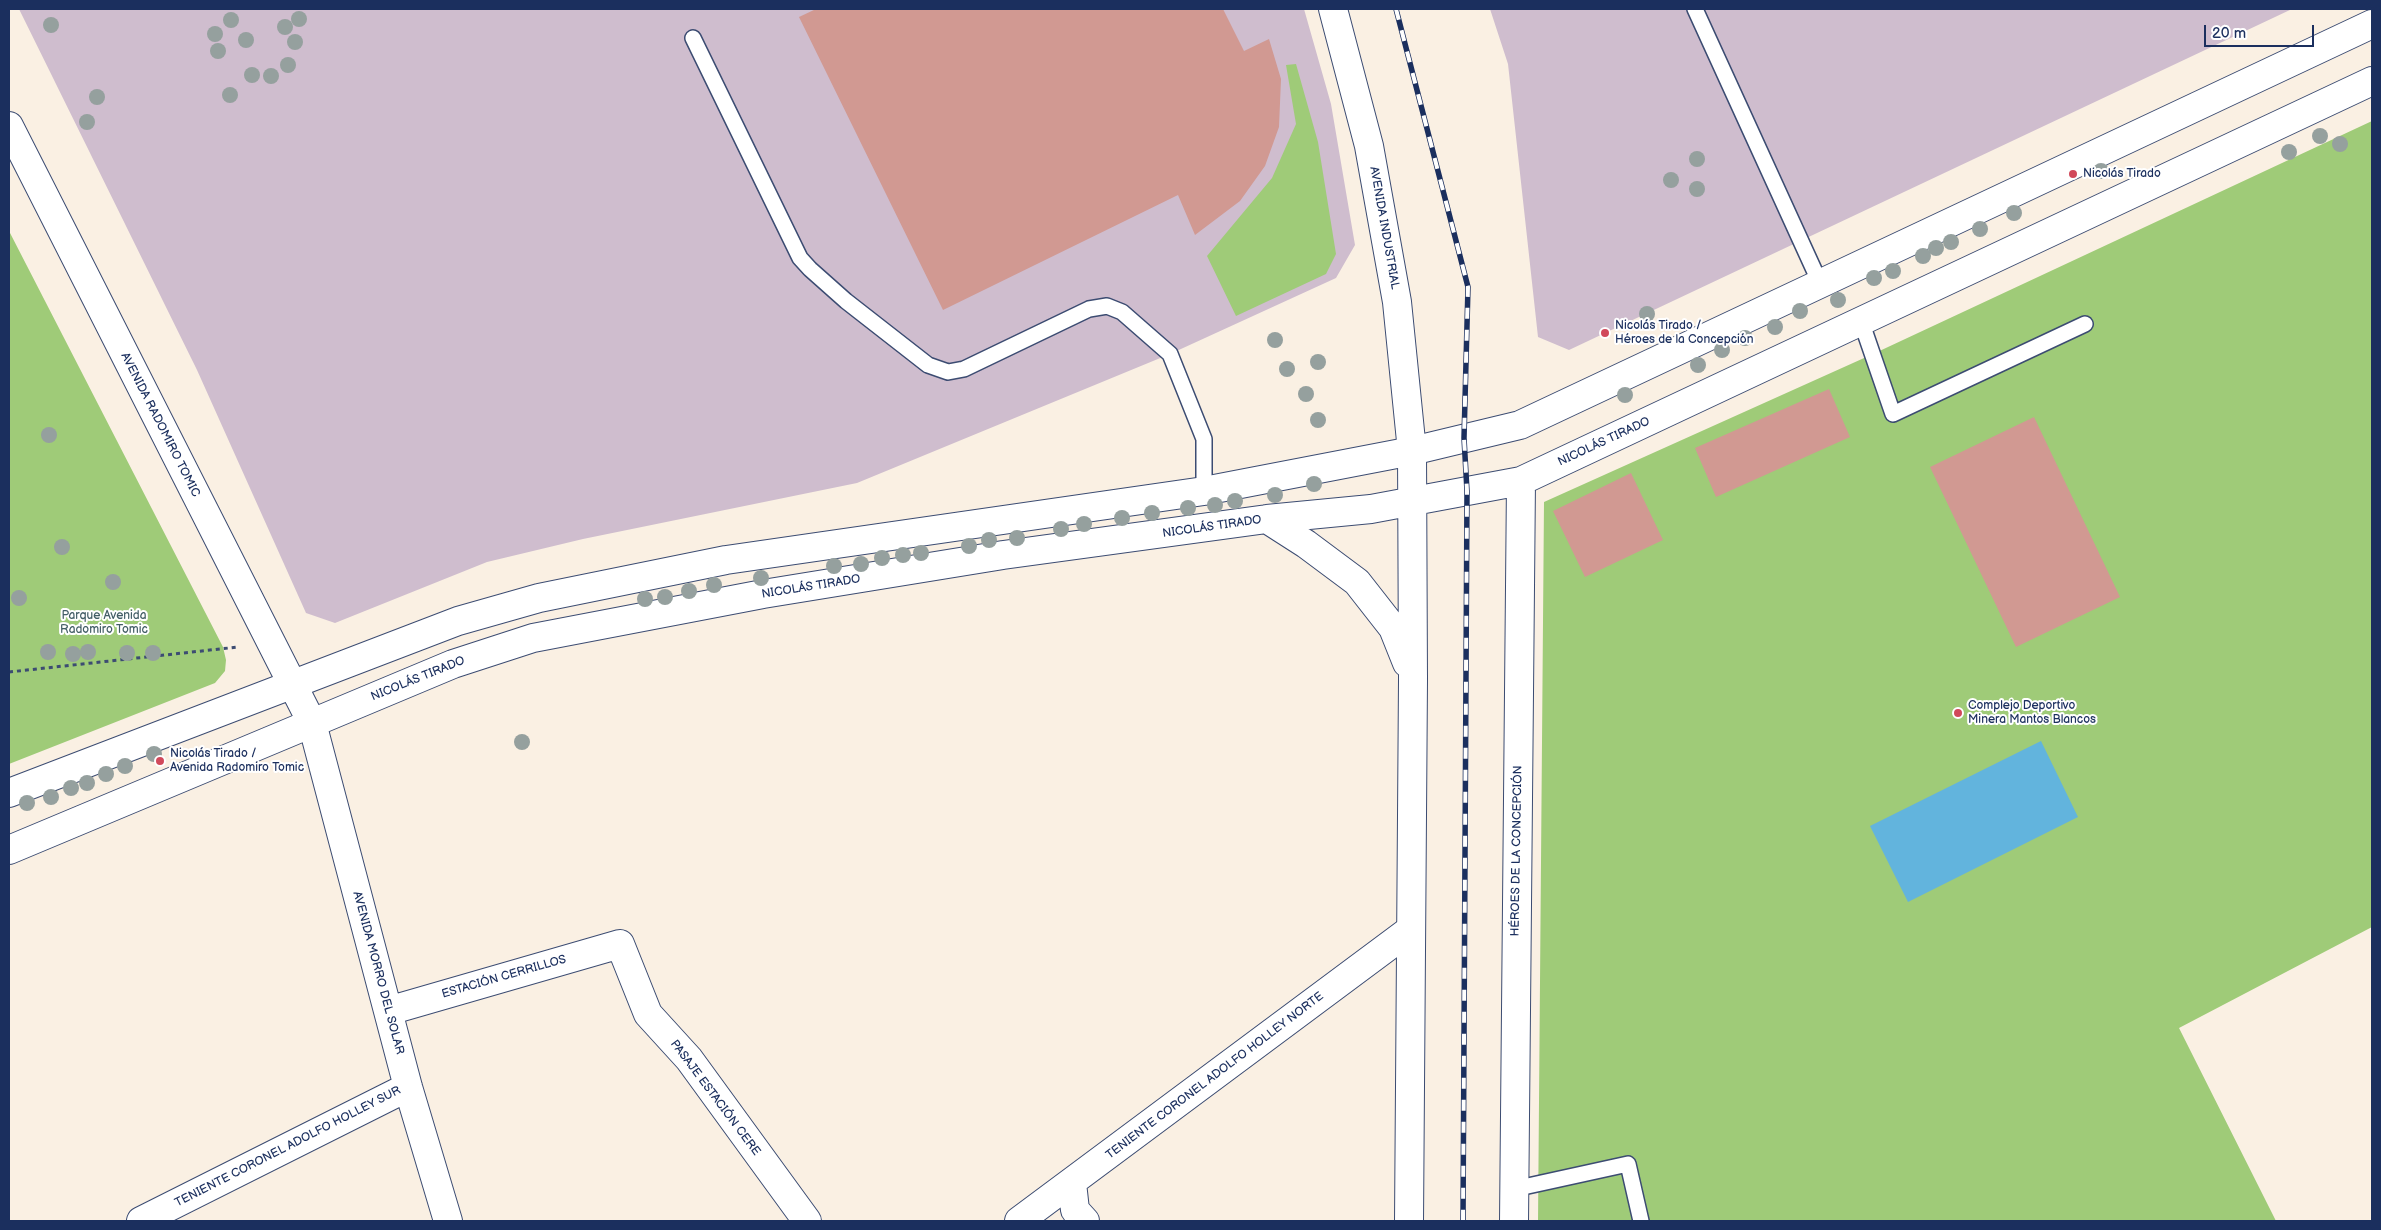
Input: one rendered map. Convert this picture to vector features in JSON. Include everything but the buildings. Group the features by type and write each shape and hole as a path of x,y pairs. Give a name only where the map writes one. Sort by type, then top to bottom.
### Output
{"main road":[{"name":"AVENIDA INDUSTRIAL","path":"1333,9 1369,146 1397,302 1412,451 1413,680"},
{"path":"9,793 458,621 539,598 726,560 1204,490 1412,451 1520,425 2372,24"},
{"name":"NICOLÁS TIRADO","path":"9,850 453,664 533,638 763,594 1003,555 1267,520 1372,509 1521,481 2372,81"},
{"name":"AVENIDA RADOMIRO TOMIC","path":"9,126 270,644 312,723"},
{"name":"HÉROES DE LA CONCEPCIÓN","path":"1514,1221 1521,481"},
{"path":"1267,520 1306,544 1357,582 1393,628 1413,680 1409,1221"},
{"name":"AVENIDA MORRO DEL SOLAR","path":"312,723 408,1087 448,1221"},
{"name":"TENIENTE CORONEL ADOLFO HOLLEY NORTE","path":"1019,1221 1410,930"},
{"name":"ESTACIÓN CERRILLOS","path":"388,1011 620,944"},
{"name":"PASAJE ESTACIÓN CERE","path":"620,944 648,1014 689,1059 807,1221"},
{"name":"TENIENTE CORONEL ADOLFO HOLLEY SUR","path":"141,1221 408,1087"},
{"path":"1072,1183 1075,1210 1085,1221"}],"lane":[{"path":"1695,9 1820,283"},
{"path":"693,38 800,258 810,270 846,301 928,365 948,372 964,369 1089,309 1107,306 1122,312 1170,354 1204,439 1204,490"},
{"path":"1861,321 1893,414 2085,324"},
{"path":"1514,1188 1628,1164 1640,1221"}],"path":[{"path":"9,672 270,644"}],"shaded area":[{"path":"19,9 1304,9 1331,104 1355,245 1336,278 1170,354 857,483 583,539 487,562 335,623 306,613 197,370"},
{"path":"1490,9 2292,9 1569,350 1538,337 1508,64"}],"green space":[{"path":"1296,64 1318,142 1336,254 1326,274 1236,316 1207,256 1272,178 1296,124 1286,65"},
{"name":"Complejo Deportivo Minera Mantos Blancos","path":"2372,121 2372,927 2179,1028 2276,1221 1538,1221 1544,502 1873,354"},
{"name":"Parque Avenida Radomiro Tomic","path":"9,231 223,647 226,660 225,671 215,683 9,764"}],"water":[{"path":"2041,741 2078,817 1908,902 1870,826"}],"railway":[{"path":"1396,9 1468,287 1464,438 1467,491 1463,1221"}],"place":[{"name":"Nicolás Tirado","path":"2073,174"},
{"name":"Nicolás Tirado / Héroes de la Concepción","path":"1605,333"},
{"name":"Complejo Deportivo Minera Mantos Blancos","path":"1958,713"},
{"name":"Nicolás Tirado / Avenida Radomiro Tomic","path":"160,761"}]}
